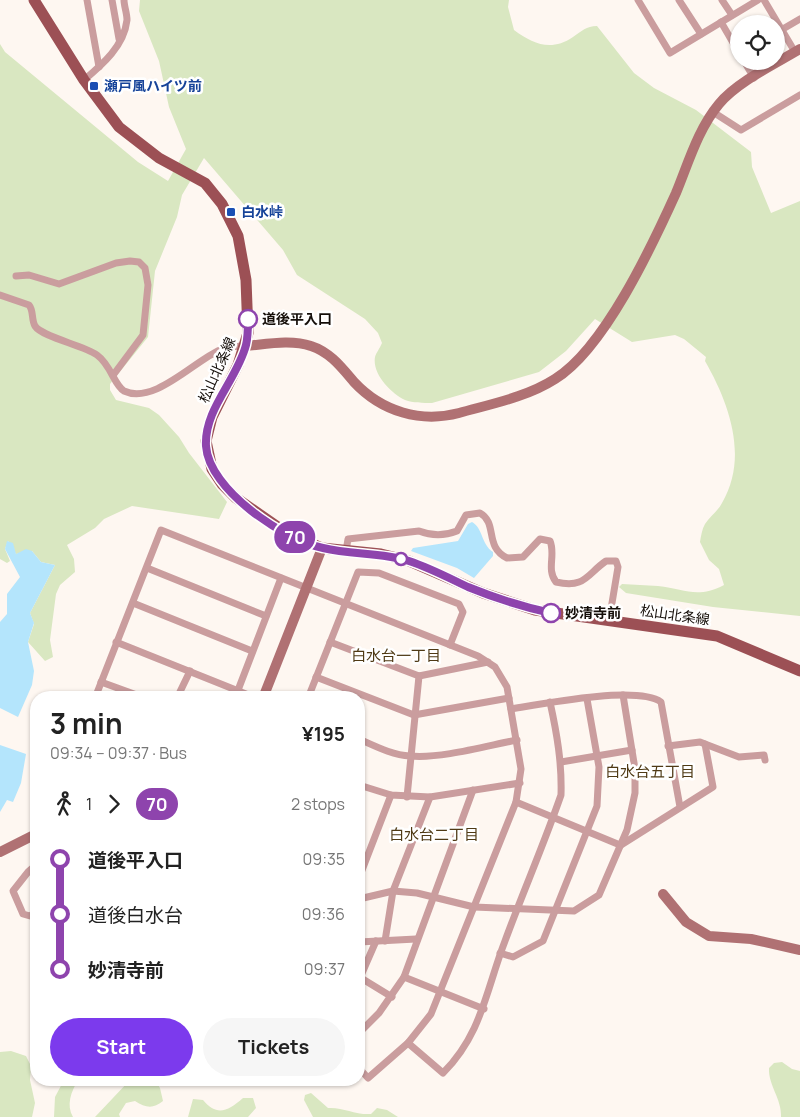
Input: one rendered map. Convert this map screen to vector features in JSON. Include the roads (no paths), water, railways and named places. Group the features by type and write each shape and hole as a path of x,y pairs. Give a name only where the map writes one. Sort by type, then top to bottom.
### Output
{"main road":[{"name":"松山北条線","path":"34,0 84,80 119,127 158,158 205,183 222,204 238,236 249,305 246,346 209,426 206,448 212,469 229,491 266,520 285,532 322,548 381,554 409,561 483,593 535,610 679,629 717,636 800,671"}],"street":[{"path":"87,0 99,67"},
{"path":"112,0 119,40"},
{"path":"84,80 110,57 119,40 127,17 124,0"},
{"path":"638,0 670,53 730,16"},
{"path":"679,0 701,34"},
{"path":"722,0 732,15 758,0"},
{"path":"764,0 771,15"},
{"path":"785,28 800,19"},
{"path":"721,22 730,38"},
{"path":"0,295 29,305 32,308 35,326 39,331 88,350 107,365 114,374 119,387 126,392 144,392 166,385 221,349 293,343 312,346 335,361 368,395 392,409 416,416 446,417 459,414 549,383 580,358 621,299 656,236 713,112 727,96 798,51 785,38"},
{"path":"749,70 754,78"},
{"path":"713,112 741,130 800,95"},
{"path":"16,276 29,275 59,284 116,263 139,262 145,268 148,285 143,335 114,374"},
{"path":"346,551 348,540 419,531 429,535 451,533 457,531 466,515 480,513 488,520 495,548 507,558 523,557 540,539 550,541 552,546 550,571 556,582 580,582 587,579 606,561 611,559 616,561 618,567 609,621"},
{"path":"98,691 161,530 450,645 488,662 500,674 509,698 521,769 516,802 430,1014 408,1043 368,1078 365,1075"},
{"path":"266,691 322,548"},
{"path":"147,568 266,616"},
{"path":"311,691 358,572 379,573 459,604 463,612 450,645"},
{"path":"116,642 238,690 281,578"},
{"path":"133,603 252,651"},
{"path":"330,642 419,676 488,662"},
{"path":"181,691 190,671"},
{"path":"407,797 419,676"},
{"path":"316,677 352,691"},
{"path":"102,682 124,691"},
{"path":"511,709 550,702 623,695 655,698 661,702 680,807"},
{"path":"365,898 393,891 434,897 474,907 574,911 599,895 606,884 627,830 634,799 635,770 623,695"},
{"path":"365,696 414,715 509,698"},
{"path":"500,953 513,957 543,941 597,806 599,785 597,756 587,699"},
{"path":"408,1043 443,1074 458,1058 476,1030 500,953 561,795 561,762 550,702"},
{"path":"365,742 392,753 410,756 433,755 517,740"},
{"path":"668,746 700,742 739,757 764,755 765,760"},
{"path":"620,845 713,788 705,744"},
{"path":"561,762 632,750"},
{"path":"365,786 391,795 430,797 520,783"},
{"path":"365,1026 392,997 404,977 416,939 434,897 472,790"},
{"path":"365,862 391,795"},
{"path":"384,941 393,891 430,797"},
{"path":"516,802 620,845"},
{"path":"0,852 30,837"},
{"path":"30,870 13,891 23,914 30,916"},
{"path":"663,894 686,922 709,936 751,939 800,950"},
{"path":"365,942 416,939"},
{"path":"365,967 376,941"},
{"path":"404,977 484,1009"},
{"path":"365,982 392,997"}],"water":[{"path":"472,522 478,528 486,545 493,552 493,556 474,578 457,568 411,551 413,548 458,541 468,524"},
{"path":"7,541 13,543 16,554 26,549 32,551 41,562 55,565 30,613 34,623 28,642 34,671 32,685 18,717 0,708 0,622 7,614 7,594 20,577 5,549"},
{"path":"0,745 26,754 21,783 13,802 7,800 0,812"}],"place":[{"name":"瀬戸風ハイツ前","path":"94,86"},
{"name":"白水峠","path":"231,212"},
{"name":"道後平入口","path":"248,319"},
{"name":"妙清寺前","path":"551,613"}],"district":[{"name":"白水台一丁目","path":"396,656"},
{"name":"白水台五丁目","path":"650,772"},
{"name":"白水台二丁目","path":"434,835"}]}
